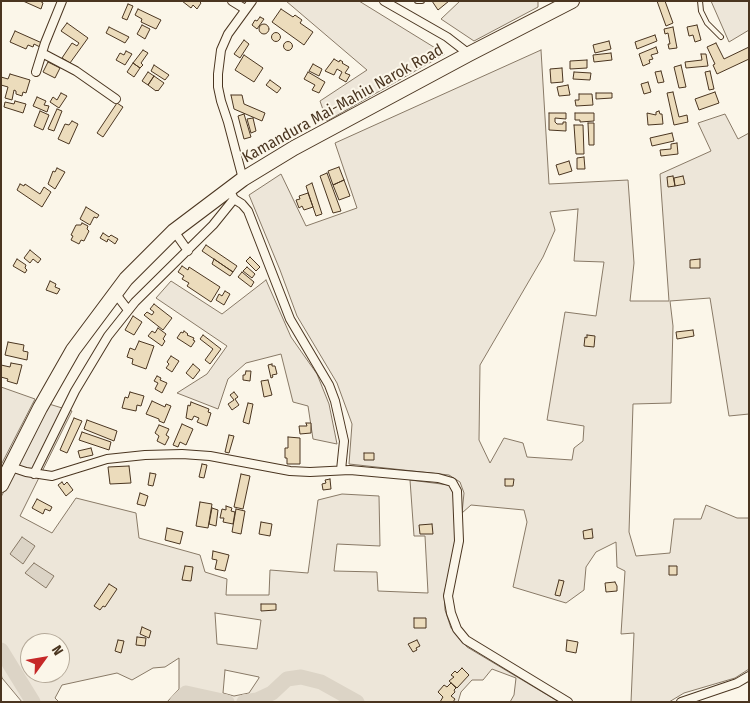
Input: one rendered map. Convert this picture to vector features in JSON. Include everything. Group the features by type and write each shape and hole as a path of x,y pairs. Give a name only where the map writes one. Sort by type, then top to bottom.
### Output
{"highway":[{"name":"Kamandura Mai-Mahiu Narok Road","path":"1,485 40,408 73,350 115,293 174,232 232,194 243,179 294,148 572,1"}],"street":[{"path":"36,72 62,2 70,1"},
{"path":"232,1 245,10"},
{"path":"243,179 221,101 218,74 221,50 228,34 252,1"},
{"path":"384,1 440,32 469,54"},
{"path":"42,54 76,71 116,99"},
{"path":"34,474 75,391 108,336 128,310 213,225 232,194 248,211 290,318 329,385 344,440 341,470"},
{"path":"174,232 188,251"},
{"path":"115,293 128,310"},
{"path":"11,467 34,474 52,476 107,459 145,454 182,454 210,456 290,471 341,470 438,478 452,482 457,491 459,541 448,596 451,613 457,629 466,640 568,702"},
{"path":"681,702 749,676"}],"lane":[{"path":"417,1 422,1"},
{"path":"700,1 701,11 707,23 721,37"}],"shaded area":[{"path":"286,1 359,1 445,54 327,121 320,101 367,70"},
{"path":"460,1 538,1 538,7 474,41 441,19"},
{"path":"711,1 749,1 749,30 729,42"},
{"path":"541,50 549,184 628,180 634,263 630,301 669,301 660,174 711,151 698,123 725,114 738,139 749,133 749,414 729,416 710,298 670,301 673,326 671,403 633,404 629,532 636,556 670,553 674,519 701,519 706,505 737,518 749,518 749,669 735,678 684,693 669,702 631,702 634,633 621,634 625,571 617,567 616,542 596,552 586,567 584,590 566,603 513,587 527,522 524,510 471,505 462,513 464,493 460,482 449,475 349,464 352,424 337,383 297,316 249,195 281,174 306,226 357,208 335,143","holes":["578,209 574,261 604,262 596,316 565,312 547,420 584,426 583,441 574,448 572,460 527,457 523,443 504,438 490,463 479,440 480,365 543,257 555,230 550,212"]},
{"path":"266,280 291,337 317,374 329,404 337,444 313,439 308,406 293,402 281,354 246,363 228,379 218,409 177,393 207,374 227,346 156,298 171,281 222,314"},
{"path":"1,387 35,399 1,465"},
{"path":"49,404 72,411 20,516 52,533 76,498 136,513 139,538 200,555 205,572 227,579 226,595 269,595 270,570 308,573 318,500 342,494 379,496 380,546 337,544 334,571 377,572 378,591 428,593 425,536 414,536 410,480 449,485 454,492 457,540 444,594 445,610 451,628 467,647 559,702 510,702 514,695 516,678 492,669 483,680 472,680 461,692 458,702 167,702 179,689 179,658 165,667 153,668 132,680 117,673 62,685 55,698 59,702 22,702 2,678 1,497","holes":["215,613 261,620 257,649 217,644","225,670 259,677 259,678 249,693 234,696 223,693"]},
{"path":"22,537 35,546 23,564 10,554"},
{"path":"34,563 54,576 46,588 25,573"}],"building":[{"path":"23,1 40,1 43,3 41,9"},
{"path":"182,1 199,1 201,3 197,9 193,5 191,8"},
{"path":"432,1 449,1 438,10"},
{"path":"657,1 665,1 673,23 666,26"},
{"path":"128,4 133,6 127,20 122,18"},
{"path":"138,9 161,20 156,29 141,22 142,19 135,15"},
{"path":"281,9 293,17 295,15 302,20 300,23 313,32 304,45 272,22"},
{"path":"260,17 264,19 257,29 252,25"},
{"path":"67,23 88,38 70,63 62,58 72,43 77,46 79,43 61,31"},
{"path":"262,24 266,24 269,29 268,33 262,34 259,31 259,27"},
{"path":"142,25 150,29 145,39 137,34"},
{"path":"697,25 701,40 695,42 693,35 689,36 687,27"},
{"path":"109,27 129,37 125,43 106,33"},
{"path":"673,27 677,48 669,49 668,33 665,34 664,29"},
{"path":"15,31 42,43 40,47 34,44 33,47 28,45 26,49 10,42"},
{"path":"276,32 281,37 276,42 271,37"},
{"path":"655,35 657,41 637,49 635,42"},
{"path":"244,40 249,44 240,58 234,54"},
{"path":"288,41 293,46 288,51 283,46"},
{"path":"609,41 611,49 595,53 593,45"},
{"path":"716,43 724,59 749,47 749,59 717,74 713,65 715,64 707,47"},
{"path":"656,47 658,53 651,55 653,59 649,60 650,63 643,66 639,54"},
{"path":"143,50 148,53 140,68 133,63"},
{"path":"126,51 132,54 125,65 116,60 120,53 124,55"},
{"path":"611,53 612,60 594,62 593,55"},
{"path":"701,54 706,54 708,66 686,68 685,62 702,60"},
{"path":"244,55 263,68 254,82 235,70"},
{"path":"334,59 339,62 340,60 349,67 345,73 350,75 346,82 339,78 342,72 337,69 334,75 325,71"},
{"path":"587,60 587,68 570,69 570,61"},
{"path":"48,62 60,68 55,78 43,72"},
{"path":"133,63 140,68 134,77 127,72"},
{"path":"313,64 322,69 319,76 309,71"},
{"path":"154,65 169,75 165,80 151,71"},
{"path":"681,65 686,87 679,88 674,67"},
{"path":"562,68 563,82 551,83 550,69"},
{"path":"661,71 664,82 658,83 655,72"},
{"path":"710,71 714,89 709,90 705,72"},
{"path":"148,72 154,76 148,85 142,81"},
{"path":"308,72 325,82 319,93 312,90 315,85 304,79"},
{"path":"574,72 591,73 590,80 573,79"},
{"path":"10,74 30,80 26,93 23,92 22,96 16,94 14,90 12,100 5,98 8,87 1,85 1,77 8,79"},
{"path":"154,76 164,83 158,91 148,85"},
{"path":"270,80 281,88 277,93 266,85"},
{"path":"648,82 651,92 644,94 641,84"},
{"path":"568,85 570,95 559,96 557,87"},
{"path":"673,92 679,117 687,115 688,122 674,125 667,93"},
{"path":"715,92 719,103 699,110 695,99"},
{"path":"61,93 67,96 59,108 50,102 53,97 57,100"},
{"path":"596,93 612,93 612,98 596,99"},
{"path":"579,94 592,94 593,105 576,106 575,100 579,100"},
{"path":"231,95 242,95 244,104 265,113 262,121 234,109"},
{"path":"37,97 46,101 44,105 49,106 47,112 33,106"},
{"path":"15,101 26,104 23,113 4,107 5,102 14,104"},
{"path":"117,103 123,107 103,137 97,133"},
{"path":"57,109 62,111 54,131 48,129"},
{"path":"40,111 49,115 43,130 34,126"},
{"path":"659,111 662,114 663,124 648,125 647,113 656,115 656,112"},
{"path":"549,113 566,113 566,119 555,118 555,122 563,124 563,122 566,122 566,131 549,130"},
{"path":"575,113 594,113 594,121 580,122 580,120 575,120"},
{"path":"244,114 251,137 244,139 238,116"},
{"path":"253,118 256,131 251,133 247,119"},
{"path":"72,121 78,124 69,144 58,139 65,124 69,125"},
{"path":"588,123 594,123 594,145 589,145"},
{"path":"574,125 583,125 584,154 576,154"},
{"path":"672,133 674,141 652,146 650,138"},
{"path":"677,143 678,154 661,156 660,150 671,149 671,144"},
{"path":"584,157 585,169 577,169 577,158"},
{"path":"569,161 572,171 559,175 556,165"},
{"path":"339,167 344,180 333,185 328,171"},
{"path":"57,168 65,172 55,189 48,184 53,171 55,172"},
{"path":"327,173 341,211 333,213 320,176"},
{"path":"673,176 675,186 668,187 667,177"},
{"path":"683,176 685,184 675,186 674,178"},
{"path":"344,180 350,196 339,200 333,185"},
{"path":"312,183 322,214 316,216 306,186"},
{"path":"20,184 24,186 25,184 40,194 44,187 51,192 42,207 17,190"},
{"path":"308,193 313,207 304,210 302,206 299,208 296,200 300,199 299,196"},
{"path":"86,207 99,215 97,218 94,217 90,225 80,219"},
{"path":"82,223 88,226 87,229 89,231 84,241 81,240 79,244 71,240 73,236 71,235 76,225 81,225"},
{"path":"103,233 118,239 115,244 108,239 107,242 100,238"},
{"path":"206,245 237,266 233,272 202,251"},
{"path":"30,250 41,259 38,263 33,259 30,263 24,258"},
{"path":"250,257 260,267 256,271 246,261"},
{"path":"17,259 26,265 25,268 27,270 25,273 13,266"},
{"path":"214,259 233,272 230,276 212,264"},
{"path":"700,259 700,268 690,268 690,260"},
{"path":"182,266 188,270 189,267 220,287 211,302 187,286 189,283 182,279 184,276 178,272"},
{"path":"247,267 255,274 252,278 243,271"},
{"path":"242,272 254,282 251,287 238,277"},
{"path":"50,281 56,284 55,287 60,289 57,294 46,290"},
{"path":"225,291 230,294 224,305 216,300 219,294 222,296"},
{"path":"154,304 172,318 163,330 144,315 147,312 152,315 154,312 150,309"},
{"path":"133,316 142,322 134,335 125,330"},
{"path":"158,328 166,334 162,346 148,336 152,331 155,333"},
{"path":"693,330 694,336 677,339 676,332"},
{"path":"184,331 187,335 194,338 193,340 195,341 191,347 177,338"},
{"path":"203,335 221,349 210,364 205,360 213,349 200,339"},
{"path":"587,335 595,336 594,347 584,346"},
{"path":"139,341 154,346 146,369 132,364 133,359 127,357 130,348 135,350"},
{"path":"8,342 24,345 23,351 28,352 27,360 5,355"},
{"path":"171,356 179,361 172,372 166,368"},
{"path":"11,363 22,365 17,384 1,377 1,365 10,367"},
{"path":"193,364 200,370 193,379 186,373"},
{"path":"272,364 272,366 275,366 277,374 272,375 273,377 271,378 268,365"},
{"path":"246,371 251,371 250,381 243,380 243,375 245,375"},
{"path":"157,376 161,378 160,380 167,383 162,393 155,389 158,383 154,381"},
{"path":"268,380 272,395 264,397 261,381"},
{"path":"130,392 144,396 141,406 137,405 136,411 122,408 125,397 128,398"},
{"path":"234,392 238,397 235,399 239,405 232,410 228,404 234,400 230,395"},
{"path":"152,401 165,407 166,404 171,406 164,423 146,414"},
{"path":"191,402 209,409 208,412 211,413 207,426 197,422 199,418 194,416 192,420 186,418 188,405 190,406"},
{"path":"248,403 253,404 249,424 243,422"},
{"path":"74,418 82,421 67,453 60,450"},
{"path":"87,420 117,431 114,441 84,429"},
{"path":"306,423 311,423 311,433 300,434 299,426 307,426"},
{"path":"182,424 193,429 186,445 180,442 178,447 173,445"},
{"path":"159,425 169,429 166,435 169,437 165,445 157,441 159,436 155,433"},
{"path":"82,432 111,442 109,450 79,440"},
{"path":"229,435 234,436 229,453 225,452"},
{"path":"288,437 300,438 300,464 287,464 285,448 288,448"},
{"path":"91,448 93,455 80,458 78,451"},
{"path":"364,453 374,453 374,460 364,460"},
{"path":"202,464 207,465 204,478 199,477"},
{"path":"129,466 131,483 110,484 108,467"},
{"path":"150,473 156,474 153,486 148,485"},
{"path":"241,474 250,476 243,509 234,507"},
{"path":"330,479 331,489 323,490 322,484 326,483 325,480"},
{"path":"505,479 514,479 513,486 505,486"},
{"path":"62,482 64,485 67,482 73,490 66,496 58,485"},
{"path":"140,493 148,496 145,506 137,504"},
{"path":"37,499 52,507 50,511 45,509 43,514 32,508"},
{"path":"200,502 212,504 208,528 196,526"},
{"path":"226,506 232,508 231,511 235,512 233,524 223,522 224,518 220,518 222,509 226,510"},
{"path":"212,508 218,510 216,526 209,524"},
{"path":"236,509 245,511 241,534 232,532"},
{"path":"261,522 272,524 270,536 259,534"},
{"path":"432,524 433,534 420,534 419,525"},
{"path":"167,528 183,532 180,544 165,540"},
{"path":"592,529 593,538 584,539 583,531"},
{"path":"213,551 229,555 225,571 215,569 217,560 212,559"},
{"path":"185,566 193,567 191,581 182,580"},
{"path":"669,566 677,566 677,575 669,575"},
{"path":"559,580 564,581 560,596 555,595"},
{"path":"615,582 617,591 606,592 605,583"},
{"path":"109,584 117,589 105,607 103,606 100,610 94,606"},
{"path":"261,604 276,604 276,610 261,611"},
{"path":"414,618 426,618 426,628 414,628"},
{"path":"142,627 151,631 149,638 140,634"},
{"path":"137,637 146,638 145,646 136,645"},
{"path":"118,640 124,641 121,653 115,651"},
{"path":"417,640 420,646 413,652 408,644"},
{"path":"567,640 578,642 576,653 566,651"},
{"path":"462,668 469,675 457,688 449,681 454,677 451,675 455,671 457,673"},
{"path":"451,683 456,688 451,696 455,699 453,702 440,702 443,697 438,692 444,685 447,687"}],"waterway":[{"path":"1,650 33,702"},
{"path":"244,702 257,700 272,693 287,679 301,677 321,682 357,702"},
{"path":"177,702 186,693 227,702"}]}
